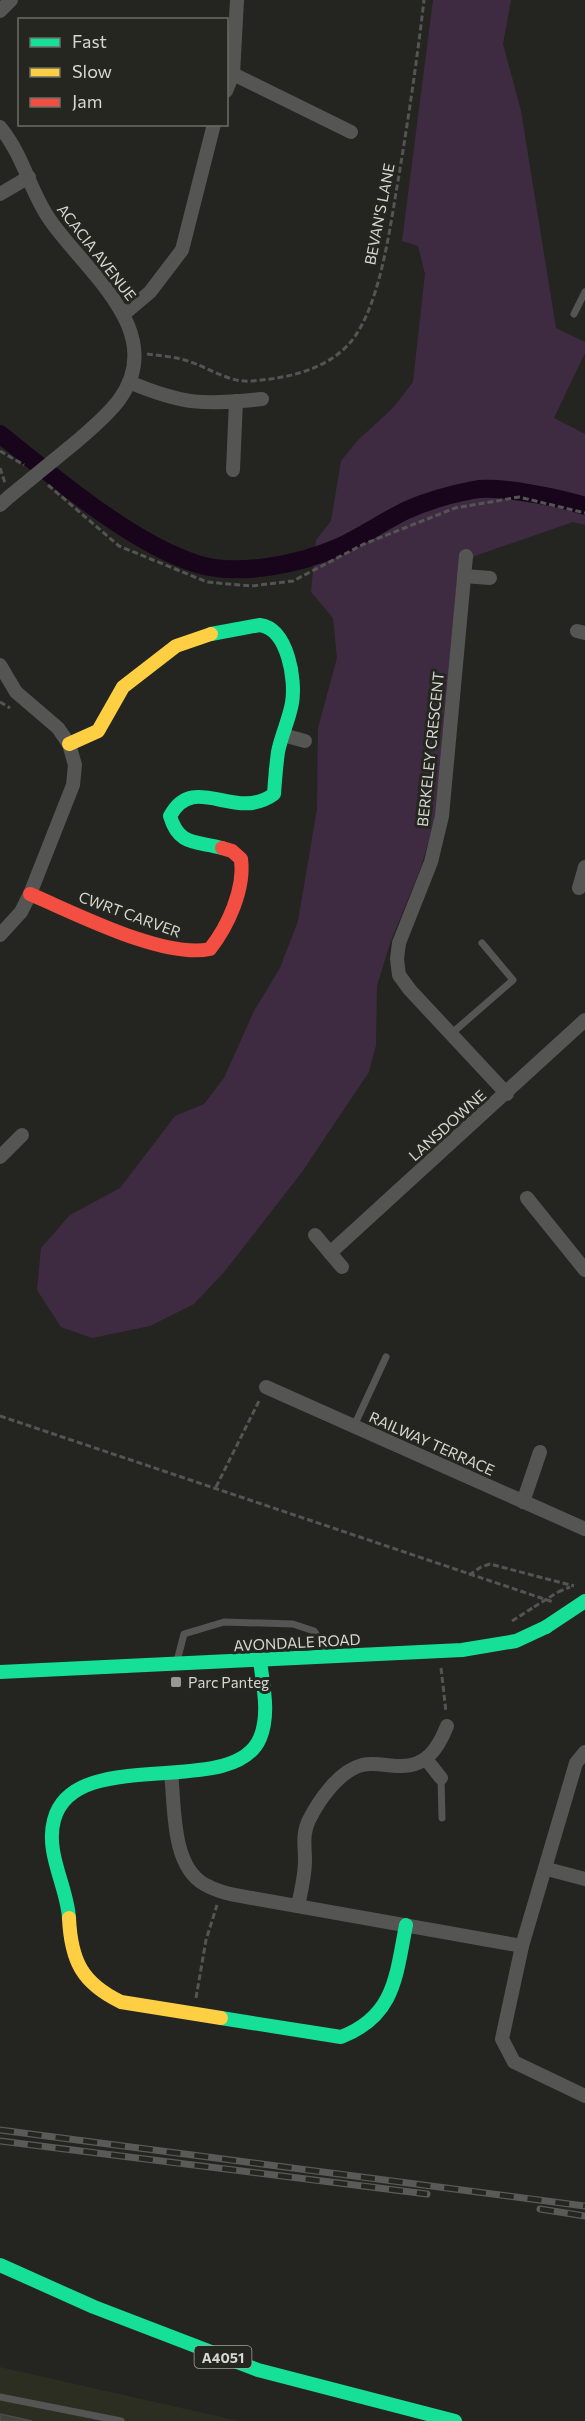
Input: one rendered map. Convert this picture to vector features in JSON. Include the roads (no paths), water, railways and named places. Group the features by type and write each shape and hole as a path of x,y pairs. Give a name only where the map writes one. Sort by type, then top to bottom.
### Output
{"street":[{"path":"0,10 10,0"},
{"path":"228,86 233,74 237,0"},
{"path":"233,74 351,132"},
{"path":"124,314 150,292 182,250 213,126"},
{"name":"ACACIA AVENUE","path":"0,127 22,159 50,220 124,314 132,330 136,353 129,382 108,412 76,442 5,500"},
{"path":"0,194 30,177"},
{"path":"129,382 179,401 262,399"},
{"path":"233,470 236,401"},
{"name":"BERKELEY CRESCENT","path":"466,556 442,816 431,862 399,943 397,959 399,975 410,990 507,1094"},
{"path":"464,576 490,578"},
{"name":"CWRT CARVER","path":"30,894 155,944 192,953 206,952 216,942 244,880 245,864 237,854 229,850 196,844 179,836 170,821 171,811 178,802 191,796 244,806 271,797 276,789 278,751 291,703 293,684 282,639 274,629 260,625 198,637 176,646 123,687 98,731 69,744"},
{"path":"0,665 16,692 58,728 69,744 75,765 73,785 30,894 21,912 0,935"},
{"path":"283,735 305,741"},
{"path":"579,888 585,867"},
{"name":"LANSDOWNE","path":"330,1253 583,1025"},
{"path":"1,1153 22,1135"},
{"path":"527,1198 585,1270"},
{"path":"315,1236 342,1268"},
{"name":"RAILWAY TERRACE","path":"266,1387 585,1529"},
{"path":"523,1502 540,1452"},
{"name":"AVONDALE ROAD","path":"0,1672 438,1651 516,1641 546,1627 585,1601"},
{"path":"260,1661 265,1722 261,1740 251,1754 239,1762 221,1767 101,1780 81,1786 66,1797 57,1813 51,1833 69,1907 74,1958 85,1976 100,1993 121,2002 341,2037 362,2031 378,2017 390,1994 406,1925"},
{"path":"298,1906 304,1878 303,1840 309,1820 334,1784 346,1773 362,1765 417,1765 426,1760 440,1744 447,1726"},
{"path":"585,1752 576,1763 547,1869 522,1946 502,2039 514,2062 585,2096"},
{"path":"426,1760 441,1778"},
{"path":"171,1773 180,1845 186,1868 202,1883 221,1892 522,1946"},
{"path":"547,1869 585,1879"},
{"name":"A4051","path":"0,2265 94,2307 258,2370 455,2421"}],"lane":[{"path":"574,314 585,292"},
{"path":"452,1034 513,980 482,943"},
{"path":"354,1426 386,1357"},
{"path":"176,1664 179,1645 184,1634 224,1622 293,1624 314,1631 322,1644 322,1657"},
{"path":"441,1778 442,1818"},
{"path":"0,2397 121,2421"}],"waterway":[{"path":"0,434 120,525 172,554 214,568 250,569 306,559 339,547 398,514 440,498 473,490 513,491 585,506"}],"railway":[{"path":"0,2130 585,2206"},
{"path":"0,2141 427,2194"},
{"path":"540,2209 585,2216"}],"place":[{"name":"Parc Panteg","path":"176,1682"}]}
